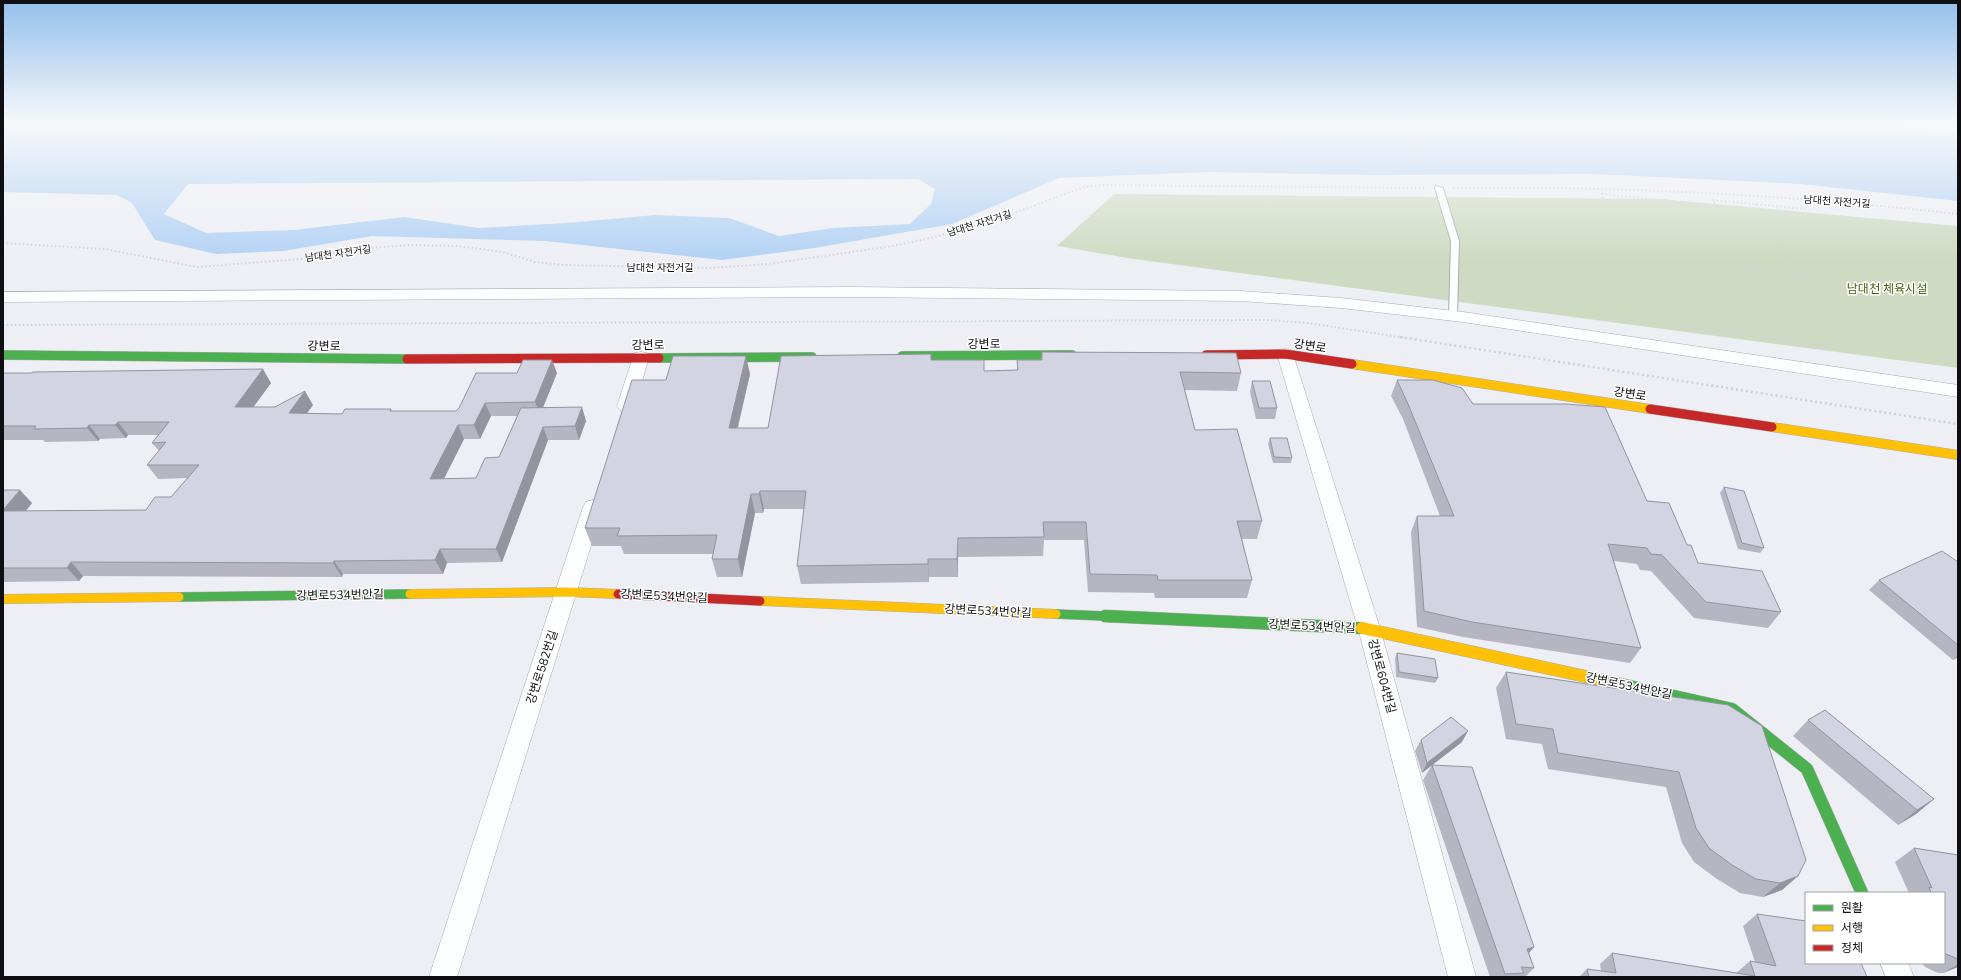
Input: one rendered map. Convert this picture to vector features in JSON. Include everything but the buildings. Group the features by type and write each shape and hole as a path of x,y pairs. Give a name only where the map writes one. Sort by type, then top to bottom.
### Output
{"street":[{"path":"3,297 851,292 1241,296 1341,303 1453,316 1958,391"},
{"name":"강변로","path":"1197,355 1285,354 1958,455"},
{"name":"강변로604번길","path":"1285,354 1369,628 1462,977"},
{"name":"강변로","path":"3,355 399,359 824,356"},
{"name":"강변로","path":"896,356 1078,355"},
{"path":"620,425 641,357"},
{"name":"강변로582번길","path":"443,977 600,486"},
{"name":"강변로534번안길","path":"3,599 567,592 1369,628 1732,709 1807,769 1862,892"},
{"path":"1894,964 1900,977"}],"lane":[{"path":"1439,188 1455,241 1453,316"}],"path":[{"path":"1427,169 1439,188"},
{"name":"남대천 자전거길","path":"3,243 105,249 197,267 249,264 356,250 410,245 458,246 503,252 535,262 564,265 710,268 768,264 893,246 935,237 991,221 1084,187 1103,185 1439,188 1536,187 1629,189 1853,202 1958,214"},
{"path":"1604,202 1602,194 1717,206"},
{"path":"1721,214 1713,200 1805,209"},
{"path":"1612,306 1616,318 1833,347 1756,204"},
{"path":"1732,244 1751,283"},
{"path":"1744,268 1841,279"}],"green space":[{"name":"남대천 체육시설","path":"1114,194 1661,199 1958,226 1958,368 1134,259 1057,246"}],"water":[{"path":"3,169 1958,169 1958,201 1801,184 1593,174 1370,175 1209,172 1059,178 952,224 814,248 722,260 545,241 372,236 283,251 216,254 155,240 132,203 117,195 3,192","holes":["918,179 935,189 931,204 910,224 833,228 779,236 729,218 655,215 567,223 479,228 404,217 294,230 206,233 164,214 188,184"]}],"traffic: fast":[{"path":"3,355 407,359"},
{"path":"902,356 1072,355"},
{"path":"659,358 812,357"},
{"path":"179,597 410,594"},
{"path":"1056,614 1362,628"},
{"path":"1602,680 1732,709 1807,769 1862,892"}],"traffic: slow":[{"path":"1352,364 1650,409"},
{"path":"1772,427 1958,455"},
{"path":"410,594 567,592 618,594"},
{"path":"3,599 179,597"},
{"path":"760,601 1056,614"},
{"path":"1362,628 1602,680"}],"traffic: jam":[{"path":"1206,355 1285,354 1352,364"},
{"path":"407,359 659,358"},
{"path":"1650,409 1772,427"},
{"path":"618,594 760,601"}]}
